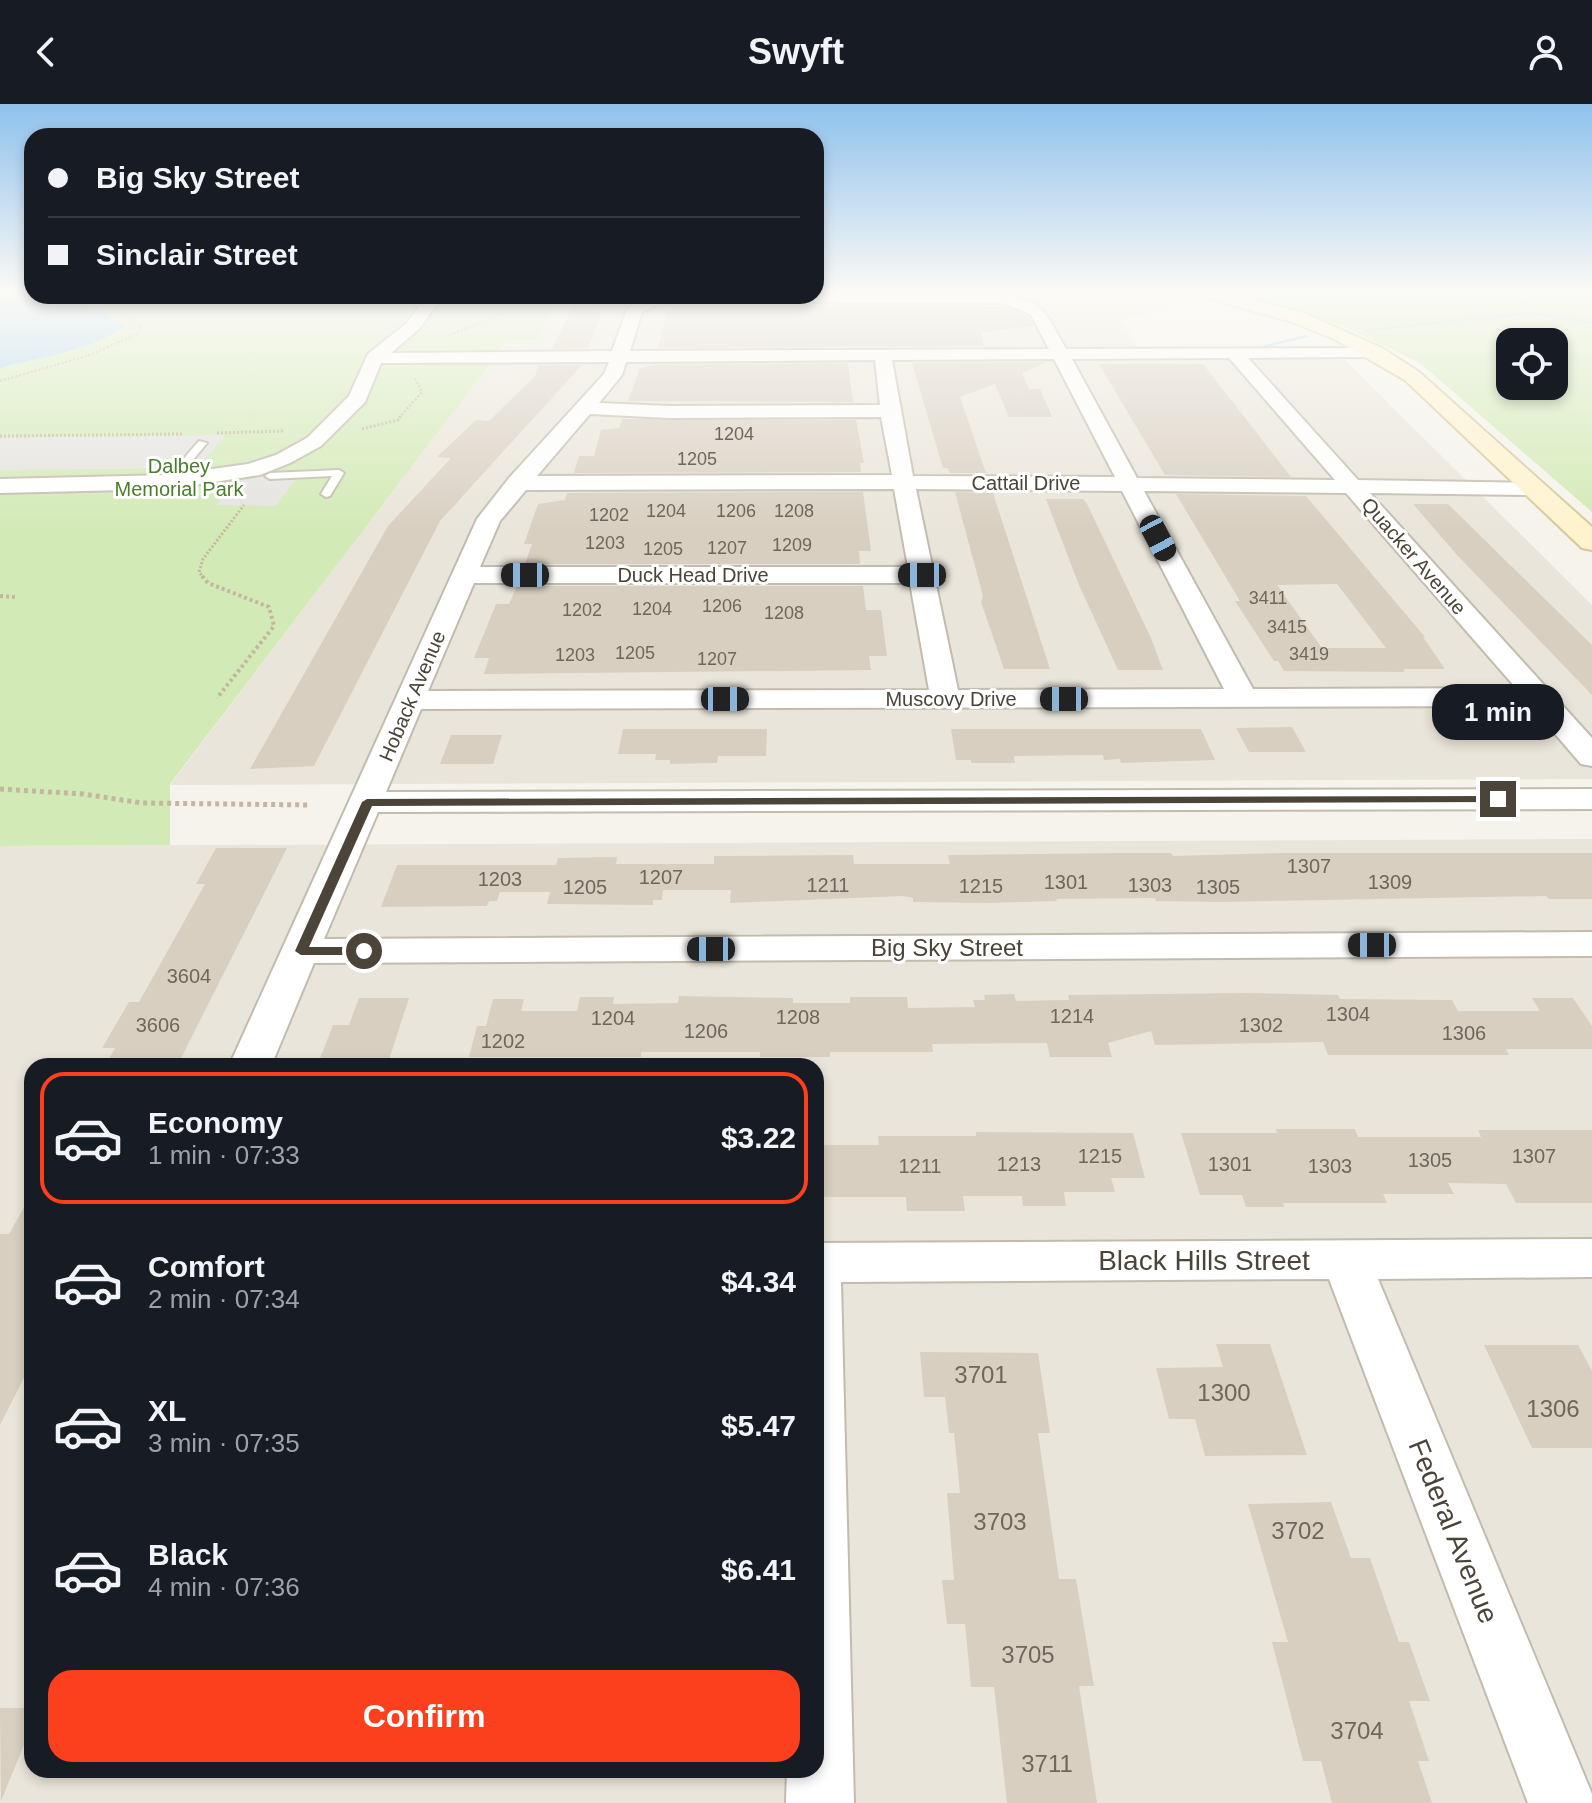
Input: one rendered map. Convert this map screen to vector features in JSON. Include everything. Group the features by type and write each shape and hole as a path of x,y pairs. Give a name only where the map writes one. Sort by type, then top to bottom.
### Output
{"main road":[{"path":"1406,372 1592,542"}],"street":[{"path":"0,486 169,482 252,470 283,459 314,442 358,398 369,372"},
{"name":"Hoback Avenue","path":"254,1058 489,519 614,372"},
{"path":"885,372 945,699"},
{"path":"1070,372 1243,698"},
{"name":"Quacker Avenue","path":"1251,372 1592,757"},
{"path":"586,408 669,412 890,411"},
{"name":"Cattail Drive","path":"517,483 906,482 1534,488"},
{"name":"Duck Head Drive","path":"464,575 922,575"},
{"name":"Muscovy Drive","path":"410,700 1539,697"},
{"path":"367,802 1592,799"},
{"name":"Big Sky Street","path":"301,951 1592,944"},
{"name":"Black Hills Street","path":"824,1263 1592,1258"},
{"name":"Federal Avenue","path":"1346,1259 1562,1803"},
{"path":"820,1778 820,1803"}],"lane":[{"path":"169,482 203,438"},
{"path":"270,476 339,473 326,494"}],"path":[{"path":"0,381 30,372"},
{"path":"353,430 398,420 422,392 413,374"},
{"path":"203,438 288,430"},
{"path":"0,436 191,434"},
{"path":"217,698 274,626 269,607 208,583 199,572 203,559 244,505"},
{"path":"0,596 15,597"},
{"path":"0,789 83,794 142,803 311,805"}],"shaded area":[{"path":"482,372 1357,372 1592,605 1592,779 170,785"},
{"path":"226,435 197,468 0,470 0,438"},
{"path":"265,471 301,472 276,506 215,505 244,476"},
{"path":"1592,839 1592,1803 0,1803 0,846"}],"green space":[{"name":"Dalbey Memorial Park","path":"0,372 483,372 170,784 170,845 0,846"},
{"path":"1431,372 1496,372 1496,400 1568,400 1568,372 1592,372 1592,512"}],"building":[{"path":"536,372 575,372 440,521 314,766 250,769 388,526 451,458 437,457 476,420 489,421"},
{"path":"638,372 849,372 853,402 628,401"},
{"path":"915,372 1024,372 1029,389 1040,389 1052,417 1009,417 995,384 960,397 986,473 950,473 948,468 943,468"},
{"path":"1104,372 1209,372 1291,477 1165,475"},
{"path":"622,419 856,420 864,463 860,463 861,472 574,473 579,456 594,456 601,430 619,428"},
{"path":"863,492 871,551 859,551 860,564 525,564 532,544 524,544 538,504 565,500 567,493"},
{"path":"955,492 993,493 1050,669 1004,669 981,602 983,596"},
{"path":"1176,494 1306,496 1425,637 1445,669 1404,669 1404,672 1284,671 1278,661 1274,661 1235,601 1240,601","holes":["1337,584 1386,648 1322,648 1277,585"]},
{"path":"1046,499 1083,499 1087,504 1151,638 1163,670 1118,670 1079,585"},
{"path":"1413,504 1448,504 1592,645 1592,695 1457,555"},
{"path":"517,586 863,586 866,610 881,610 887,656 869,656 871,670 484,674 489,658 474,658 496,604 509,604"},
{"path":"1292,727 1306,752 1249,752 1236,728"},
{"path":"623,729 767,729 766,756 718,756 717,763 670,764 670,760 655,760 656,754 618,754"},
{"path":"951,729 1201,729 1215,760 1121,763 1120,759 1104,760 1103,755 1014,756 1015,763 971,763 971,760 956,760"},
{"path":"451,735 502,735 493,764 440,764"},
{"path":"216,848 287,848 181,1058 109,1058 115,1048 102,1048 129,1002 139,1002 205,884 196,884"},
{"path":"1171,853 1173,856 1592,853 1592,899 1549,899 1546,896 1219,902 1156,901 1155,898 987,903 913,902 913,898 903,896 730,903 731,890 663,890 662,900 653,900 653,905 547,904 550,892 500,892 497,901 489,901 487,906 381,907 397,865 556,865 558,858 617,857 616,864 714,864 714,856 853,855 854,864 950,864 948,855"},
{"path":"1014,994 1016,1001 1069,1000 1068,995 1338,995 1340,999 1452,1000 1458,1011 1540,1011 1532,998 1573,998 1592,1026 1592,1049 1506,1049 1509,1055 1328,1055 1323,1042 1155,1045 1151,1031 1108,1043 1112,1057 1050,1057 1047,1043 932,1044 933,1052 830,1052 830,1057 760,1057 760,1052 641,1052 641,1057 469,1057 477,1026 486,1026 493,999 524,999 521,1011 577,1011 580,997 614,997 613,1004 678,1003 679,996 793,998 793,1003 850,1003 850,997 907,997 908,1008 975,1007 973,1000 985,1000 984,995"},
{"path":"359,998 409,998 390,1058 320,1058 333,1025 349,1025"},
{"path":"1276,1129 1355,1129 1358,1137 1481,1137 1478,1130 1592,1130 1592,1203 1516,1203 1506,1184 1448,1183 1454,1194 1383,1194 1387,1203 1283,1203 1284,1207 1246,1207 1242,1195 1200,1195 1181,1133 1277,1133"},
{"path":"976,1132 1133,1133 1145,1178 1111,1178 1115,1192 1064,1192 1066,1206 1023,1206 1022,1196 963,1196 965,1211 907,1211 906,1197 824,1197 824,1145 879,1145 878,1136 976,1136"},
{"path":"24,1207 24,1378 0,1425 0,1234 9,1234"},
{"path":"1216,1344 1270,1344 1307,1455 1205,1456 1195,1419 1169,1419 1156,1368 1223,1367"},
{"path":"1484,1345 1578,1345 1592,1371 1592,1448 1532,1448"},
{"path":"920,1352 1038,1353 1050,1433 1038,1433 1059,1579 1076,1579 1094,1686 1079,1686 1097,1803 1007,1803 994,1687 971,1687 965,1624 947,1624 942,1580 954,1580 947,1493 960,1493 954,1433 949,1433 945,1397 924,1397"},
{"path":"1331,1502 1351,1558 1370,1558 1399,1642 1409,1642 1430,1701 1409,1701 1429,1761 1418,1761 1432,1803 1332,1803 1321,1761 1303,1761 1272,1642 1288,1642 1248,1504"},
{"path":"0,1708 24,1708 24,1745 1,1801"}],"route":[{"path":"364,951 301,951 367,802 1498,799"}]}
